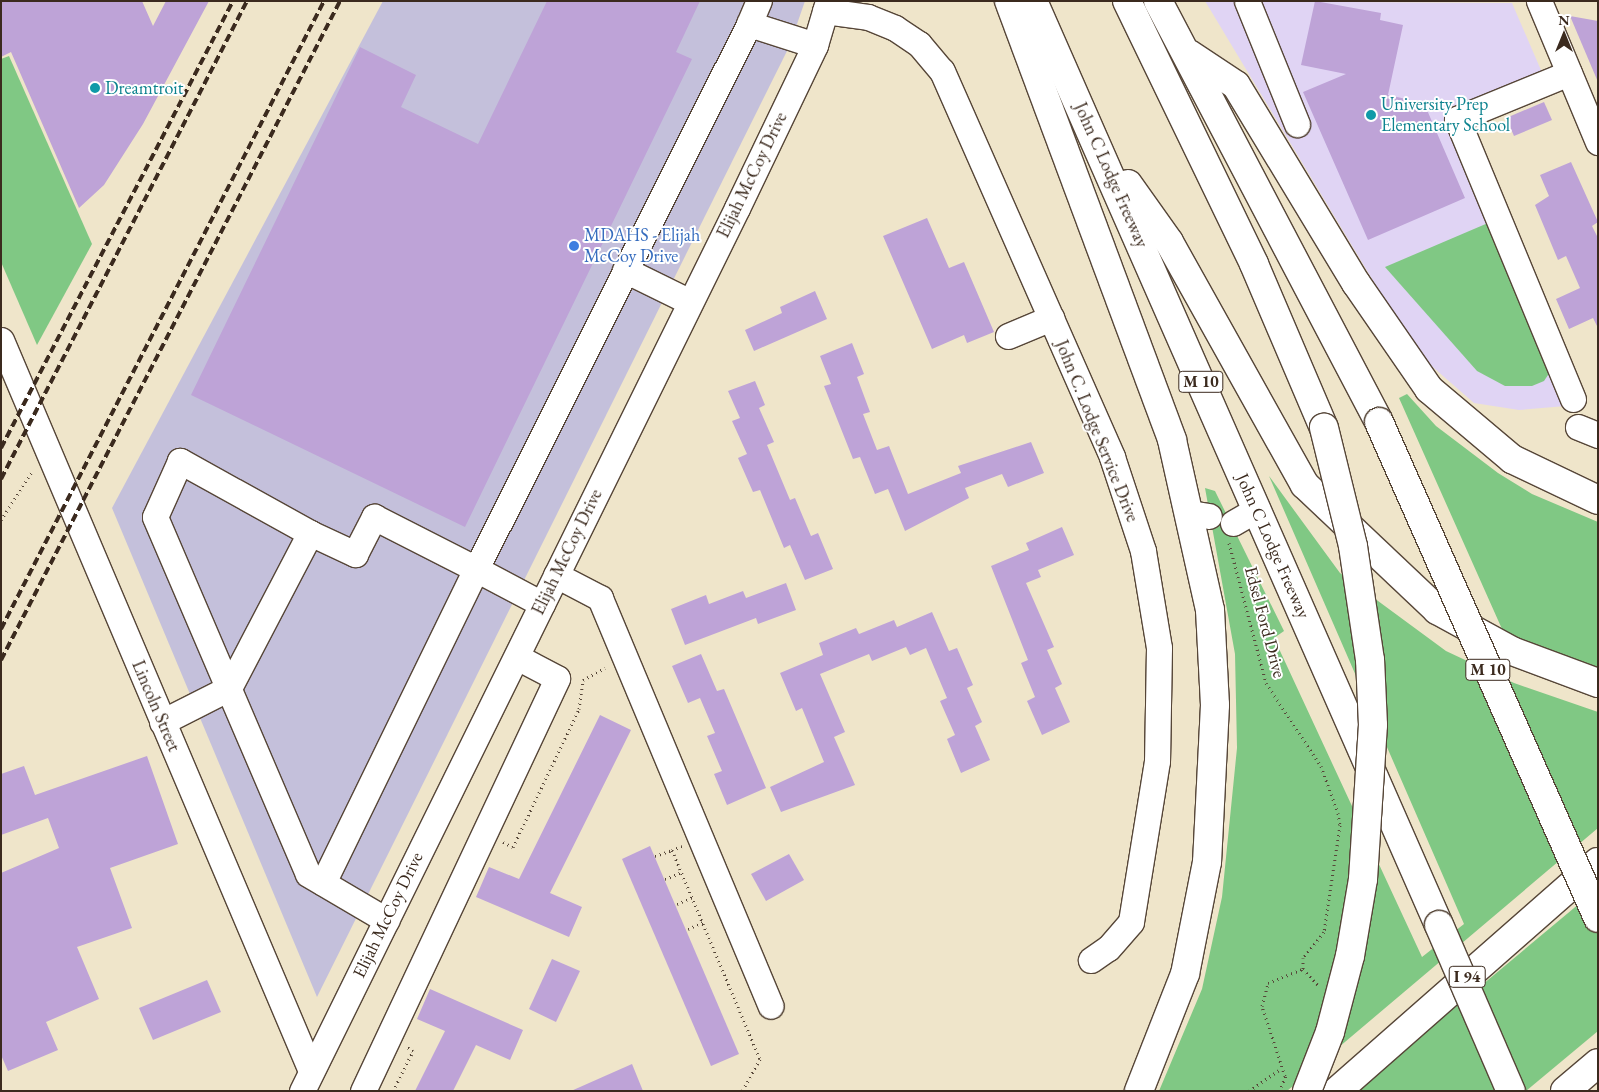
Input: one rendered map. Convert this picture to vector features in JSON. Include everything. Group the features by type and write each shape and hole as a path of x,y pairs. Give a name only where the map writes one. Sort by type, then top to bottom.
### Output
{"highway":[{"path":"1009,1 1200,515 1210,610 1214,792 1207,862 1185,974 1139,1091"},
{"name":"John C Lodge Freeway","path":"1033,1 1092,131 1511,1091"},
{"path":"1127,1 1254,264 1324,428 1353,546 1370,660 1373,725 1363,879 1353,937 1330,1032 1300,1080"},
{"name":"M 10","path":"1158,1 1189,54 1379,422 1598,918"},
{"path":"1189,54 1236,85 1356,283 1430,389 1512,459 1598,500"},
{"path":"1092,131 1169,242 1305,485 1437,610 1512,651 1598,683"},
{"name":"I 94","path":"1337,1091 1598,862"},
{"path":"1565,1091 1598,1063"}],"street":[{"path":"323,883 476,570 759,1"},
{"path":"1247,1 1297,124"},
{"path":"1539,1 1598,142"},
{"name":"Elijah McCoy Drive","path":"307,1081 517,657 815,45 826,6"},
{"name":"John C. Lodge Service Drive","path":"826,6 868,17 895,28 920,44 942,71 1051,318 1129,503 1150,582 1159,648 1157,761 1131,922 1108,948 1091,960"},
{"path":"749,24 815,45"},
{"path":"1569,73 1457,119 1573,399"},
{"path":"625,270 690,302"},
{"path":"1008,336 1051,318"},
{"name":"Lincoln Street","path":"1,340 162,722 307,1081"},
{"path":"386,920 308,874 155,517 180,461 310,533 355,554 374,517 542,604"},
{"path":"1230,529 1257,508"},
{"path":"162,722 229,688 310,533"},
{"path":"556,575 600,598 771,1006"},
{"path":"363,1091 557,678 517,657"}],"path":[{"path":"1,520 46,448"},
{"name":"Edsel Ford Drive","path":"1230,529 1266,683 1321,766 1338,813 1340,826 1324,932 1308,947 1302,969"},
{"path":"494,840 513,847 579,710 583,680 625,658"},
{"path":"655,856 701,838"},
{"path":"672,850 760,1059 742,1091"},
{"path":"665,879 682,872"},
{"path":"676,904 692,897"},
{"path":"688,929 703,922"},
{"path":"1300,1080 1285,1076 1280,1068 1262,1006 1268,983 1302,969 1324,987"},
{"path":"1249,1091 1280,1068"},
{"path":"1279,1091 1285,1076"}],"shaded area":[{"path":"383,1 805,1 789,47 317,997 112,508"},
{"path":"1205,1 1512,3 1550,91 1450,131 1566,406 1519,410 1474,403 1427,362 1396,319"}],"green space":[{"path":"9,56 92,244 37,345 1,262 1,59"},
{"path":"1488,223 1552,369 1544,381 1532,386 1505,386 1477,371 1385,267"},
{"path":"1407,394 1436,426 1498,473 1532,494 1598,522 1598,672 1506,638 1399,398"},
{"path":"1269,476 1340,573 1446,651 1514,683 1598,712 1598,828 1287,1091 1159,1091 1202,989 1222,897 1237,748 1235,654 1205,488 1215,491 1284,631 1274,638 1422,957 1464,924"},
{"path":"1598,888 1598,1031 1526,1091 1355,1091"}],"building":[{"name":"Dreamtroit","path":"1,1 142,1 153,26 166,1 209,1 143,124 104,185 79,208 11,52 1,57"},
{"path":"547,1 700,1 676,52 692,59 465,527 191,395 360,47 416,75 401,107 478,144"},
{"name":"University Prep Elementary School","path":"1315,1 1381,13 1380,20 1403,25 1388,95 1424,103 1465,198 1368,240 1303,92 1346,74 1301,65"},
{"path":"1570,16 1598,21 1598,82"},
{"path":"1544,102 1552,120 1514,136 1506,118"},
{"path":"1571,162 1598,222 1592,226 1598,238 1598,328 1593,318 1569,329 1556,299 1580,288 1566,256 1558,260 1535,205 1549,196 1540,175"},
{"path":"927,218 949,268 964,262 994,332 967,343 964,335 932,349 883,236"},
{"path":"815,291 827,319 754,351 745,330 782,313 780,307"},
{"path":"852,343 864,374 857,377 870,412 863,414 877,450 889,446 908,494 961,473 958,466 1031,442 1044,473 1008,487 1002,474 965,488 969,498 905,531 888,489 875,494 860,457 853,459 824,386 831,384 820,356"},
{"path":"755,381 765,405 759,408 774,442 767,445 790,500 795,498 811,536 818,533 833,569 805,580 790,545 784,548 760,490 753,492 738,458 747,454 732,421 740,418 728,391"},
{"path":"1062,527 1074,555 1038,570 1041,577 1026,583 1054,647 1047,650 1062,684 1055,688 1070,722 1042,735 1027,701 1035,697 1021,663 1028,660 991,566 1029,550 1026,543"},
{"path":"786,583 796,610 758,624 756,618 685,645 671,609 706,595 709,604 743,591 746,598"},
{"path":"932,612 949,651 957,648 973,685 967,688 982,722 975,726 990,760 961,773 947,739 955,735 940,701 947,698 926,648 910,655 906,647 872,661 869,654 820,674 845,732 834,737 855,785 781,812 770,787 824,762 802,708 796,711 780,673 823,655 819,643 856,628 859,634 894,620 897,627"},
{"path":"701,654 717,691 724,689 766,788 727,805 714,774 722,771 707,736 715,733 700,698 688,703 672,666"},
{"path":"600,715 631,730 550,893 582,907 569,937 476,897 489,867 519,879"},
{"path":"147,756 178,844 110,868 132,928 77,947 99,999 46,1022 58,1050 8,1071 1,1055 1,873 59,848 48,818 1,835 1,774 24,766 35,795"},
{"path":"650,846 739,1054 711,1066 622,859"},
{"path":"789,854 804,880 766,901 751,874"},
{"path":"552,959 580,971 556,1022 529,1009"},
{"path":"207,980 221,1012 153,1040 139,1008"},
{"path":"430,989 523,1030 510,1060 476,1045 453,1091 415,1091 445,1031 417,1019"},
{"path":"632,1064 643,1091 571,1091"}],"railway":[{"path":"1,448 233,1"},
{"path":"1,479 247,1"},
{"path":"1,629 324,1"},
{"path":"1,660 340,1"}],"place":[{"name":"Dreamtroit","path":"95,88"},
{"name":"University Prep Elementary School","path":"1371,115"},
{"name":"MDAHS - Elijah McCoy Drive","path":"574,246"}]}
